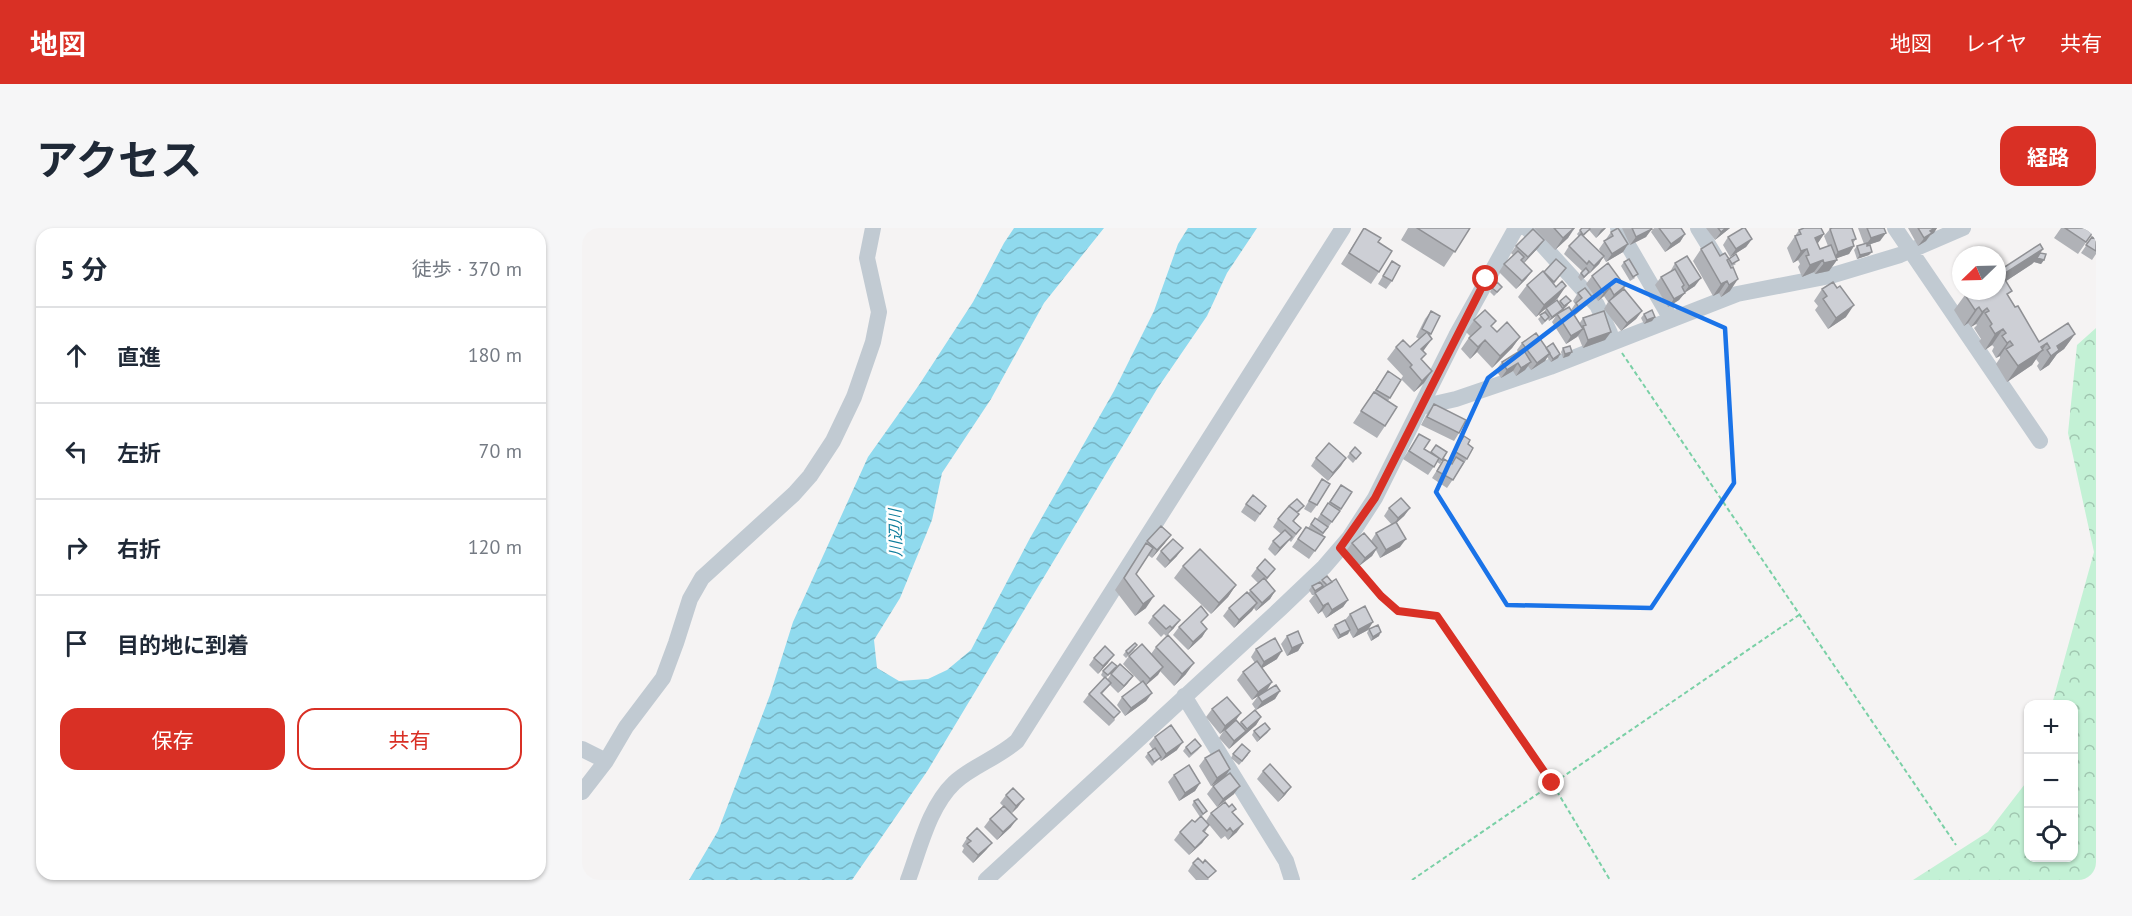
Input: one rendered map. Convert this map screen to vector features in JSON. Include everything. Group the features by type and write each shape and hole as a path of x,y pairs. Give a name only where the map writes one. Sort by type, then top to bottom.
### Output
{"street":[{"path":"582,792 663,678 690,599 702,578 794,494 810,476 833,441 854,397 873,342 879,312 867,258 873,228"},
{"path":"908,880 932,815 944,796 955,782 1017,741 1343,228"},
{"path":"986,880 1281,608 1324,567 1340,548 1375,498 1471,307 1516,228"},
{"path":"1527,228 1597,305 1614,342"},
{"path":"1618,228 1671,319"},
{"path":"1698,228 1731,284"},
{"path":"1895,228 2040,441"},
{"path":"1421,407 1467,395 1550,367 1614,342 1671,319 1731,284 1830,276 1910,251 1963,228"},
{"path":"1184,696 1286,861 1292,880"},
{"path":"582,749 606,761"}],"path":[{"path":"1614,342 1956,845"},
{"path":"1340,548 1381,596 1398,611 1437,616 1552,783 1610,880"},
{"path":"1412,880 1799,615"}],"highlighted area":[{"path":"1616,280 1725,328 1734,483 1651,608 1507,605 1436,492 1488,378"}],"green space":[{"path":"2096,328 2096,880 1913,880 1988,832 2024,785 2024,862 2078,862 2078,700 2053,700 2094,552 2068,433 2077,345"}],"water":[{"name":"川辺川","path":"1014,228 1104,228 1044,303 991,399 942,473 932,520 900,598 874,640 877,668 899,681 928,679 947,670 971,650 1029,540 1114,391 1154,311 1178,244 1188,228 1257,228 1227,273 1207,316 1157,389 928,770 852,880 689,880 718,831 770,695 793,622 868,457 919,385 973,302"}],"building":[{"path":"1364,228 1381,238 1378,242 1392,251 1379,272 1349,253"},
{"path":"1417,228 1470,228 1455,252"},
{"path":"1554,228 1574,228 1563,238"},
{"path":"1618,228 1628,244 1612,254 1604,241 1613,236 1611,232"},
{"path":"1632,228 1651,228 1652,229 1636,237"},
{"path":"1659,228 1681,228 1685,234 1671,244"},
{"path":"1743,228 1752,239 1736,249 1728,237"},
{"path":"1821,228 1824,234 1815,238 1820,249 1831,245 1837,260 1824,263 1823,260 1810,265 1806,256 1809,255 1807,249 1801,251 1795,236 1801,234 1799,230"},
{"path":"1852,228 1856,239 1852,240 1854,246 1838,252 1830,229"},
{"path":"1867,228 1884,228 1886,233 1871,238"},
{"path":"1918,228 1935,228 1924,238"},
{"path":"2065,228 2096,228 2086,242"},
{"path":"1533,229 1544,240 1528,257 1516,246"},
{"path":"1590,229 1583,235 1580,230"},
{"path":"1581,234 1604,256 1594,266 1589,261 1587,264 1569,246"},
{"path":"2096,235 2096,251 2086,245"},
{"path":"1712,242 1720,256 1725,253 1738,279 1729,285 1727,281 1721,284 1701,249"},
{"path":"1867,243 1872,252 1860,255 1857,246"},
{"path":"2040,244 2043,249 2006,272 2006,266"},
{"path":"1518,251 1524,257 1521,260 1532,271 1522,281 1504,264"},
{"path":"2040,253 2046,254 2044,260 2037,258"},
{"path":"1736,254 1739,260 1732,264 1729,259"},
{"path":"1687,256 1701,278 1689,286 1675,263"},
{"path":"1556,259 1566,268 1554,282 1544,272"},
{"path":"1629,259 1638,274 1633,277 1624,262"},
{"path":"1392,261 1400,266 1392,281 1383,276"},
{"path":"1608,263 1625,286 1614,295 1610,288 1604,293 1592,276"},
{"path":"1586,268 1589,272 1584,277 1581,273"},
{"path":"1675,269 1684,285 1682,287 1685,293 1674,299 1661,277"},
{"path":"1543,271 1556,287 1562,281 1566,286 1544,305 1527,285"},
{"path":"2006,281 2012,291 2007,294 2015,307 2018,306 2039,342 2068,323 2075,334 2057,346 2059,350 2051,356 2047,350 2050,348 2047,343 2041,347 2043,350 2018,366 2006,349 2013,345 2010,341 2007,343 2002,336 2006,333 2003,329 1995,334 1990,326 1992,324 1985,313 1989,311 1987,308 1982,312 1979,307 1975,310 1968,300 2006,300"},
{"path":"1497,282 1502,287 1497,292 1492,288"},
{"path":"1833,282 1837,288 1840,286 1854,305 1836,318 1823,299 1827,296 1822,289"},
{"path":"1585,288 1593,298 1579,308 1576,303 1582,298 1578,293"},
{"path":"1624,289 1642,311 1627,323 1609,301"},
{"path":"1566,296 1571,301 1564,306 1560,301"},
{"path":"1557,300 1563,309 1552,317 1546,308"},
{"path":"1569,307 1583,329 1571,336 1557,314"},
{"path":"1485,310 1496,321 1491,326 1497,332 1507,322 1520,337 1500,356 1485,340 1478,347 1469,338 1481,327 1474,320"},
{"path":"1652,310 1655,317 1647,320 1644,314"},
{"path":"1431,311 1440,316 1431,334 1422,329"},
{"path":"1604,311 1611,332 1588,340 1583,318"},
{"path":"1545,312 1549,317 1545,321 1540,315"},
{"path":"1427,332 1432,339 1421,349 1426,354 1421,359 1432,371 1422,381 1396,347 1403,340 1410,347"},
{"path":"1536,333 1550,353 1537,363 1522,343"},
{"path":"1553,343 1560,354 1553,359 1546,348"},
{"path":"1570,346 1572,352 1565,354 1563,348"},
{"path":"1523,349 1531,362 1521,368 1518,363 1507,370 1502,362"},
{"path":"1388,371 1401,380 1390,398 1376,390"},
{"path":"1374,392 1397,407 1385,426 1361,411"},
{"path":"1434,404 1466,420 1459,433 1427,417"},
{"path":"1419,434 1430,440 1424,449 1439,458 1434,467 1409,451"},
{"path":"1464,436 1470,440 1468,444 1473,448 1467,459 1454,451"},
{"path":"1329,443 1346,458 1333,473 1316,458"},
{"path":"1436,445 1447,452 1442,460 1431,452"},
{"path":"1355,447 1361,453 1356,459 1350,453"},
{"path":"1456,457 1464,462 1453,480 1437,471 1444,459 1452,464"},
{"path":"1322,479 1330,484 1317,505 1309,501"},
{"path":"1341,485 1352,492 1341,509 1330,502"},
{"path":"1253,495 1266,506 1260,514 1246,504"},
{"path":"1401,498 1410,508 1398,518 1389,508"},
{"path":"1297,499 1304,506 1297,512 1289,506"},
{"path":"1328,503 1340,511 1332,522 1321,514"},
{"path":"1289,506 1299,514 1293,521 1301,528 1296,534 1278,519"},
{"path":"1315,518 1328,527 1323,533 1311,524"},
{"path":"1396,522 1406,539 1386,550 1376,533"},
{"path":"1161,526 1171,535 1157,550 1147,541"},
{"path":"1306,527 1325,537 1315,551 1298,539"},
{"path":"1285,530 1292,537 1280,548 1273,541"},
{"path":"1364,533 1377,548 1365,558 1352,543"},
{"path":"1173,539 1183,548 1170,561 1161,551"},
{"path":"1146,543 1153,548 1136,574 1154,596 1143,604 1124,578"},
{"path":"1200,549 1236,585 1219,603 1183,566"},
{"path":"1265,559 1275,569 1267,578 1257,568"},
{"path":"1327,576 1332,582 1327,585 1322,580"},
{"path":"1264,578 1275,591 1262,603 1250,590"},
{"path":"1336,579 1348,600 1332,610 1328,603 1323,606 1315,593"},
{"path":"1320,582 1323,586 1315,591 1312,586"},
{"path":"1247,592 1257,603 1239,620 1229,608"},
{"path":"1164,605 1180,620 1172,628 1170,626 1166,629 1153,616"},
{"path":"1201,606 1208,615 1201,622 1207,629 1193,642 1179,627"},
{"path":"1365,606 1373,622 1358,630 1350,614"},
{"path":"1345,620 1350,630 1340,635 1335,625"},
{"path":"1378,625 1381,632 1373,637 1369,629"},
{"path":"1298,631 1303,643 1292,648 1287,636"},
{"path":"1168,635 1194,663 1182,674 1156,647"},
{"path":"1275,638 1282,651 1264,662 1256,649"},
{"path":"1135,643 1137,645 1128,654 1126,651"},
{"path":"1142,644 1163,667 1150,679 1129,656"},
{"path":"1105,646 1114,655 1103,666 1094,658"},
{"path":"1257,661 1272,682 1258,692 1243,672"},
{"path":"1112,662 1117,666 1108,675 1103,671"},
{"path":"1120,664 1133,676 1124,686 1111,674"},
{"path":"1105,677 1111,683 1101,693 1120,712 1114,718 1089,694"},
{"path":"1143,681 1152,693 1131,708 1122,697"},
{"path":"1276,685 1280,691 1262,702 1258,696"},
{"path":"1227,697 1241,713 1225,726 1212,709"},
{"path":"1255,710 1261,717 1247,729 1241,722"},
{"path":"1236,720 1246,731 1234,741 1225,730"},
{"path":"1265,723 1270,729 1260,738 1254,731"},
{"path":"1171,725 1183,742 1166,754 1155,737"},
{"path":"1195,739 1201,746 1191,754 1186,747"},
{"path":"1242,744 1250,751 1242,761 1233,754"},
{"path":"1155,748 1161,757 1154,762 1148,753"},
{"path":"1219,750 1230,769 1217,778 1205,758"},
{"path":"1270,764 1291,787 1284,794 1263,771"},
{"path":"1189,765 1200,783 1185,793 1174,775"},
{"path":"1230,773 1240,786 1223,799 1213,786"},
{"path":"1013,788 1024,799 1016,806 1006,795"},
{"path":"1198,799 1207,811 1203,814 1194,801"},
{"path":"1225,802 1229,807 1232,804 1236,809 1232,812 1243,824 1233,832 1230,828 1227,831 1211,813"},
{"path":"1004,806 1017,819 1003,832 990,819"},
{"path":"1201,816 1209,825 1203,831 1208,835 1195,848 1180,832 1192,820 1195,822"},
{"path":"977,828 992,843 978,855 967,844 971,841 967,838"},
{"path":"1198,858 1203,863 1205,860 1216,871 1208,878 1193,863"}],"route":[{"path":"1486,279 1375,498 1340,548 1381,596 1398,611 1437,616 1552,783"}]}
